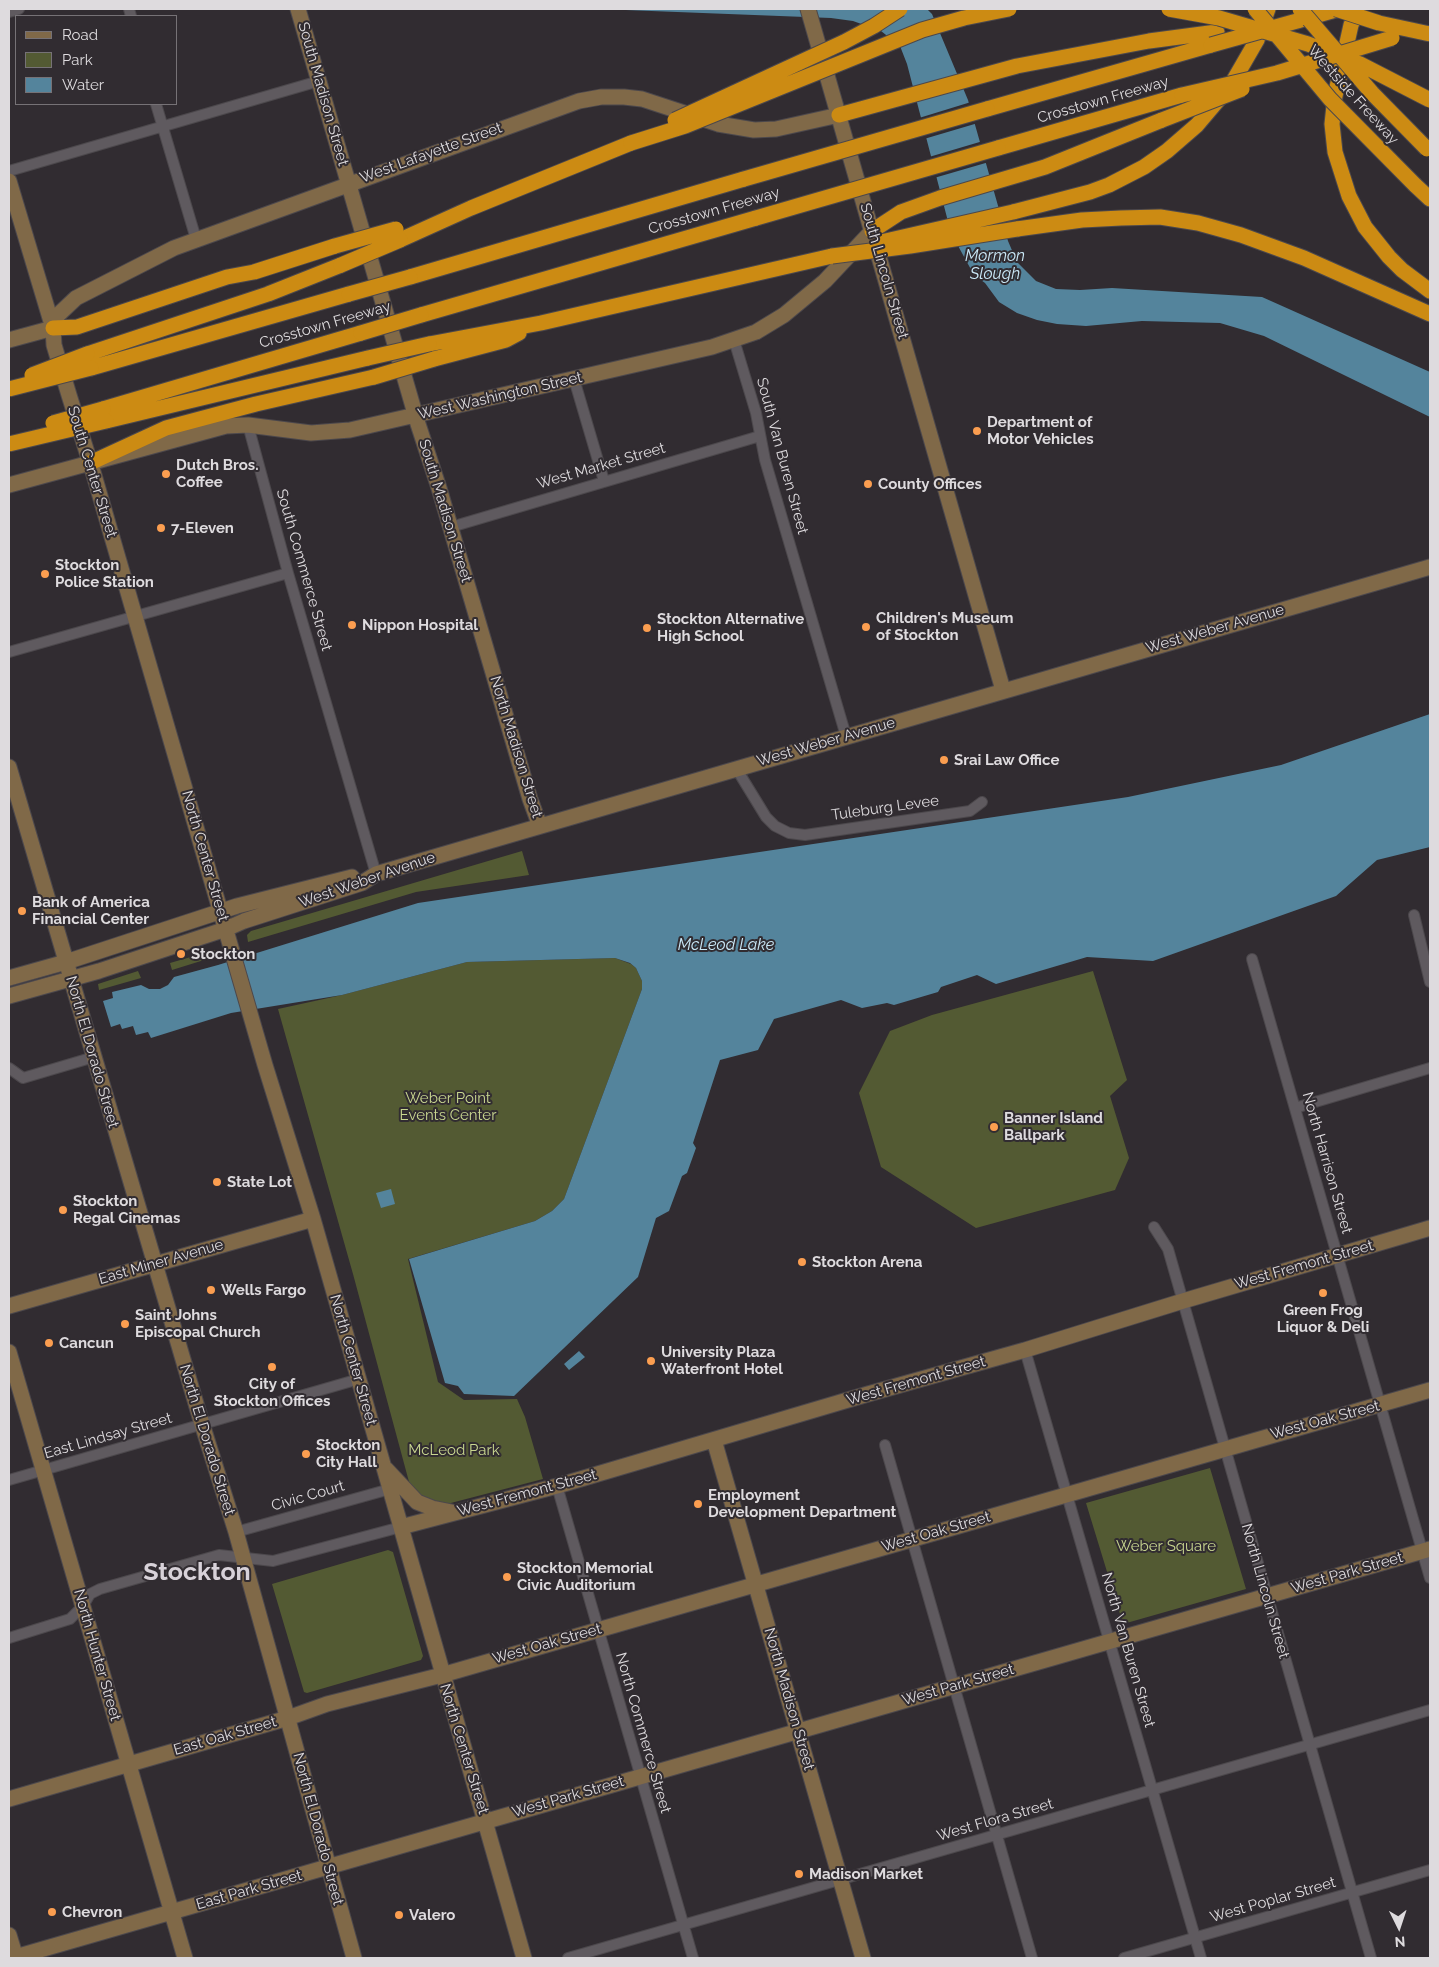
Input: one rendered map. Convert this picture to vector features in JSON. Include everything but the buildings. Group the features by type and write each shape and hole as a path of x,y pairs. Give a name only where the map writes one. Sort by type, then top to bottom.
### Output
{"highway":[{"path":"625,146 688,114 844,42 900,9"},
{"path":"53,328 77,327 227,277 254,272 335,246 398,234 471,208 625,146 685,126 922,30 964,18 1009,9"},
{"path":"1169,9 1219,18 1300,41 1360,64 1430,100"},
{"name":"Westside Freeway","path":"1255,9 1330,98 1430,199"},
{"path":"9,444 104,415 429,344 541,323 832,256 899,237 1013,212 1090,192 1109,185 1144,167 1167,151 1197,125 1231,85 1257,40 1268,9"},
{"path":"839,115 1017,66 1149,41 1214,39 1298,15 1337,9 1379,23 1430,34"},
{"path":"1358,9 1351,25 1335,96 1332,124 1335,152 1349,196 1365,227 1402,270 1430,291"},
{"name":"Westside Freeway","path":"1298,15 1429,151"},
{"name":"Crosstown Freeway","path":"9,436 104,415 421,315 1182,95 1277,73 1430,26"},
{"name":"Crosstown Freeway","path":"9,389 91,368 410,277 987,109 1214,39"},
{"path":"872,231 901,212 940,198 1045,167 1246,88 1277,73"},
{"path":"832,256 1082,220 1160,217 1198,223 1241,235 1304,258 1430,314"},
{"path":"9,384 86,354 268,294 341,265 398,234"},
{"path":"90,463 166,428 256,404 374,377 506,340 541,323"}],"street":[{"path":"9,12 19,9"},
{"name":"South Madison Street","path":"298,9 492,668"},
{"name":"South Lincoln Street","path":"808,9 1003,690"},
{"path":"9,171 319,82"},
{"name":"West Lafayette Street","path":"53,328 58,315 76,298 174,248 562,106 601,97 642,99 718,124 754,130 776,129 839,115"},
{"path":"156,105 196,239"},
{"name":"South Center Street","path":"9,181 53,328 54,345 178,762"},
{"name":"West Washington Street","path":"9,485 226,426 248,425 310,433 332,433 696,352 756,332 784,315 825,281 872,231"},
{"path":"9,340 53,328"},
{"name":"South Van Buren Street","path":"734,340 756,413 760,436 800,580 846,736"},
{"path":"574,379 604,481"},
{"name":"South Commerce Street","path":"248,425 288,572 376,874"},
{"name":"West Market Street","path":"451,527 760,436"},
{"name":"West Weber Avenue","path":"9,996 226,929 244,921 362,883 376,874 1430,567"},
{"path":"9,652 288,572"},
{"name":"North Madison Street","path":"492,668 530,799 540,826"},
{"name":"North Center Street","path":"178,762 220,912 313,1219 524,1958"},
{"name":"North El Dorado Street","path":"9,767 154,1264 236,1532 354,1958"},
{"name":"Tuleburg Levee","path":"736,768 766,817 775,826 789,833 805,835 970,811 982,802"},
{"path":"9,978 66,962 220,912 362,874 376,874"},
{"path":"1414,915 1430,982"},
{"name":"North Harrison Street","path":"1252,959 1337,1256 1426,1550 1430,1578"},
{"path":"9,1068 23,1078 94,1057"},
{"path":"1296,1108 1430,1068"},
{"name":"East Miner Avenue","path":"9,1306 313,1219"},
{"name":"North Lincoln Street","path":"1154,1227 1168,1249 1371,1958"},
{"name":"West Fremont Street","path":"401,1527 557,1486 868,1394 1025,1350 1430,1228"},
{"name":"North Van Buren Street","path":"1025,1350 1201,1958"},
{"name":"North Hunter Street","path":"9,1352 185,1958"},
{"name":"East Lindsay Street","path":"9,1480 359,1379"},
{"name":"West Oak Street","path":"442,1675 1430,1390"},
{"name":"North Madison Street","path":"714,1440 863,1958"},
{"path":"885,1446 1032,1958"},
{"path":"383,1465 418,1502 432,1508 456,1513"},
{"name":"North Commerce Street","path":"557,1486 693,1958"},
{"name":"Civic Court","path":"236,1532 390,1489"},
{"path":"9,1638 64,1622 83,1606 90,1594 100,1589 219,1555 273,1561 401,1527"},
{"name":"West Park Street","path":"485,1821 1426,1550"},
{"name":"East Oak Street","path":"9,1799 288,1718 327,1704 442,1675"},
{"name":"West Flora Street","path":"568,1958 1430,1710"},
{"name":"East Park Street","path":"14,1958 485,1821"},
{"name":"West Poplar Street","path":"1124,1958 1430,1870"},
{"path":"9,1935 14,1958"}],"green space":[{"path":"522,851 529,875 416,892 248,942 247,935 251,931"},
{"path":"215,950 217,956 172,970 170,963"},
{"name":"Weber Point Events Center","path":"615,958 636,968 642,981 642,989 564,1199 552,1211 535,1221 408,1259 438,1382 464,1400 517,1399 525,1417 543,1479 447,1504 427,1501 412,1493 353,1274 278,1009 342,995 467,962"},
{"path":"138,971 141,978 99,990 98,984"},
{"name":"Banner Island Ballpark","path":"1093,971 1127,1080 1110,1096 1129,1158 1115,1190 976,1228 881,1167 859,1093 890,1031 932,1015"},
{"name":"Weber Square","path":"1210,1468 1246,1589 1123,1624 1086,1503"},
{"path":"388,1550 393,1552 423,1656 421,1660 307,1693 304,1692 272,1584"}],"water":[{"name":"Mormon Slough","path":"600,9 927,9 932,14 968,100 1008,241 1017,262 1036,281 1056,289 1112,288 1262,297 1430,372 1430,417 1264,336 1220,323 1142,321 1086,326 1057,324 1017,313 999,302 985,283 974,275 951,233 907,64 900,46 881,31 853,21 831,18"},
{"name":"McLeod Lake","path":"1430,714 1430,847 1377,860 1336,896 1153,961 1087,957 996,984 977,975 941,987 938,992 894,1005 887,1003 862,1008 841,1000 774,1019 758,1050 720,1060 693,1143 696,1148 687,1173 682,1176 669,1211 656,1218 638,1277 514,1396 464,1394 458,1386 445,1383 409,1259 535,1221 552,1211 564,1199 642,989 642,981 636,968 630,963 615,958 467,962 342,995 231,1013 151,1038 148,1032 136,1035 133,1026 122,1029 120,1024 111,1027 103,1001 113,998 112,992 141,985 149,989 160,989 168,985 174,977 418,903 1128,797 1281,765"},
{"path":"391,1189 395,1204 381,1208 376,1193"},
{"path":"579,1351 585,1357 569,1370 564,1364"}],"pier":[{"path":"971,102 978,123 924,139 919,118"},
{"path":"983,141 989,162 934,178 929,157"}],"place":[{"name":"Department of Motor Vehicles","path":"977,431"},
{"name":"Dutch Bros. Coffee","path":"166,474"},
{"name":"County Offices","path":"868,484"},
{"name":"7-Eleven","path":"161,528"},
{"name":"Stockton Police Station","path":"45,574"},
{"name":"Nippon Hospital","path":"352,625"},
{"name":"Children's Museum of Stockton","path":"866,627"},
{"name":"Stockton Alternative High School","path":"647,628"},
{"name":"Srai Law Office","path":"944,760"},
{"name":"Bank of America Financial Center","path":"22,911"},
{"name":"Stockton","path":"181,954"},
{"name":"Banner Island Ballpark","path":"994,1127"},
{"name":"State Lot","path":"217,1182"},
{"name":"Stockton Regal Cinemas","path":"63,1210"},
{"name":"Stockton Arena","path":"802,1262"},
{"name":"Wells Fargo","path":"211,1290"},
{"name":"Green Frog Liquor & Deli","path":"1323,1293"},
{"name":"Saint Johns Episcopal Church","path":"125,1324"},
{"name":"Cancun","path":"49,1343"},
{"name":"University Plaza Waterfront Hotel","path":"651,1361"},
{"name":"City of Stockton Offices","path":"272,1367"},
{"name":"Stockton City Hall","path":"306,1454"},
{"name":"Employment Development Department","path":"698,1504"},
{"name":"Stockton Memorial Civic Auditorium","path":"507,1577"},
{"name":"Madison Market","path":"799,1874"},
{"name":"Chevron","path":"52,1912"},
{"name":"Valero","path":"399,1915"}],"district":[{"name":"Stockton","path":"197,1572"}],"park label":[{"name":"McLeod Park","path":"454,1450"}]}
